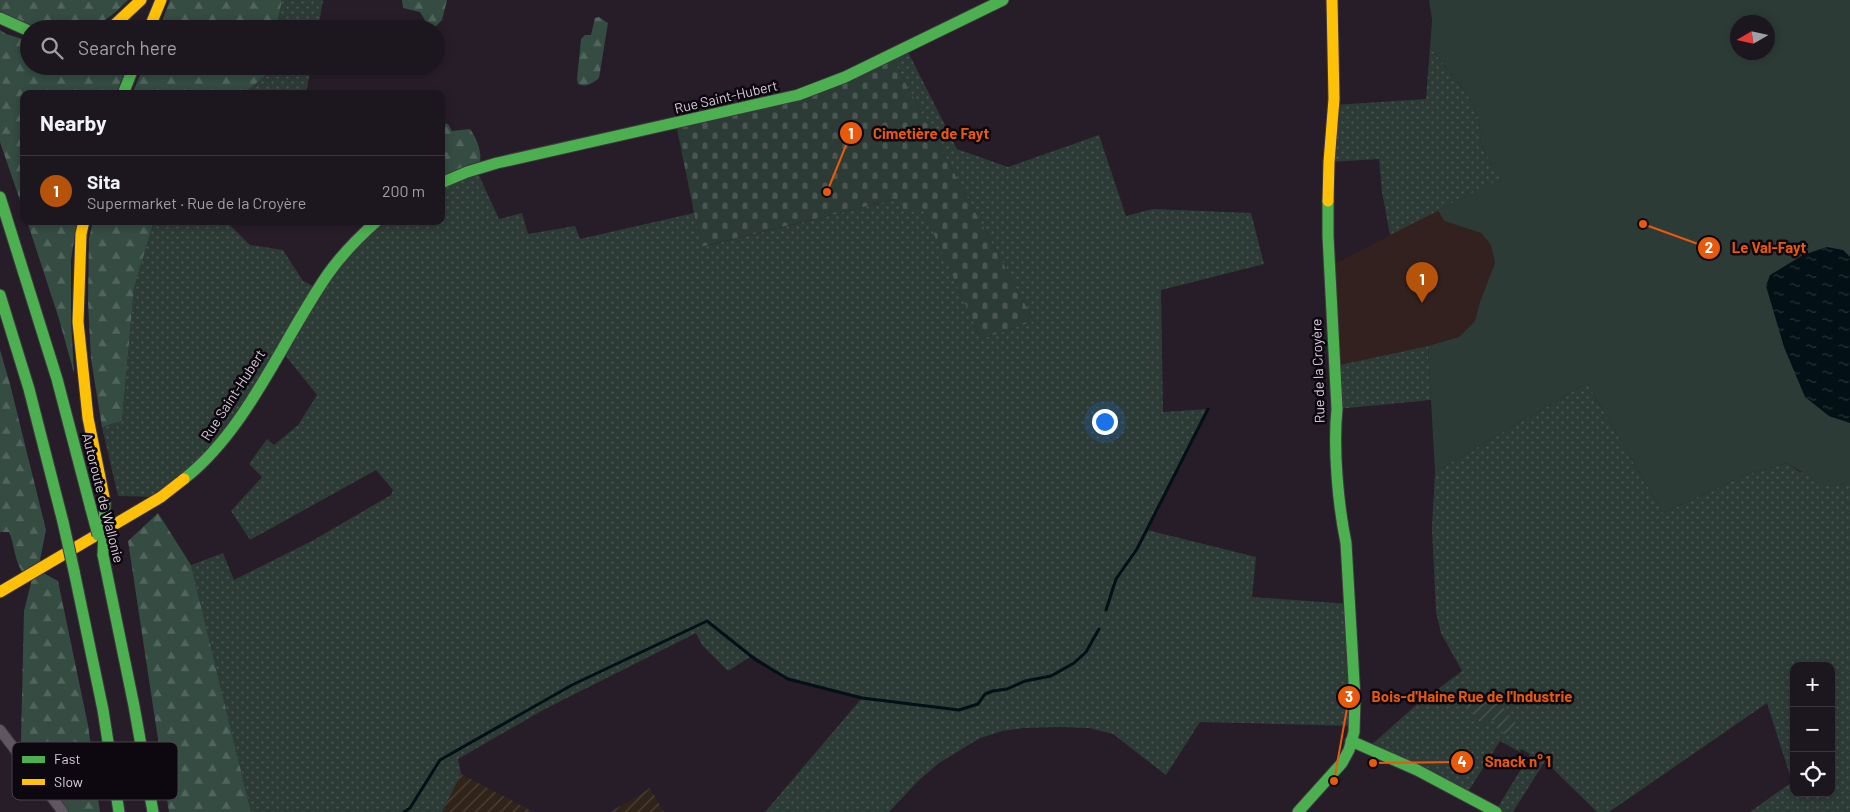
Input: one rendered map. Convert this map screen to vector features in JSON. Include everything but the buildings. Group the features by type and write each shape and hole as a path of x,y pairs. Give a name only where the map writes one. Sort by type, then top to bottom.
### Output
{"main road":[{"path":"120,20 141,0"},
{"path":"153,20 161,0"},
{"name":"Rue Saint-Hubert","path":"445,181 497,163 798,95 845,77 1003,0"},
{"name":"Rue de la Croyère","path":"1298,812 1342,763 1352,741 1355,726 1346,544 1341,519 1335,428 1337,409 1328,236 1328,192 1334,86 1332,0"},
{"path":"0,18 20,27"},
{"path":"125,90 130,75"},
{"name":"Autoroute de Wallonie","path":"0,197 57,379 103,555 140,742"},
{"path":"83,225 81,234 78,322 88,418 105,502 103,555"},
{"name":"Rue Saint-Hubert","path":"0,592 161,497 203,464 233,428 328,274 352,244 372,225"},
{"path":"0,295 28,389 63,522 108,742"},
{"path":"1352,741 1417,770 1496,812"}],"street":[{"path":"0,730 12,746"},
{"path":"54,800 63,812"}],"shaded area":[{"path":"1438,210 1444,221 1481,233 1491,245 1495,263 1475,321 1459,337 1428,346 1335,366 1329,267"},
{"path":"461,774 534,812 442,812"},
{"path":"650,788 664,812 610,812 639,795"}],"green space":[{"path":"0,0 128,0 104,20 20,20 20,22 0,11"},
{"path":"170,0 282,0 278,20 162,20"},
{"path":"282,0 323,0 320,20 278,20"},
{"path":"402,0 447,0 442,20 425,20 420,12 403,8"},
{"path":"1429,0 1850,0 1850,484 1825,486 1787,463 1747,474 1663,513 1587,383 1435,472 1428,346 1459,337 1475,321 1495,263 1491,245 1481,233 1444,221 1438,210 1502,178 1483,149 1478,118 1473,105 1462,87 1430,47 1432,20"},
{"path":"599,17 608,23 599,78 589,84 581,85 578,84 577,79 581,39 585,35 591,35 595,18"},
{"path":"0,30 20,38 20,75 123,75 118,90 20,90 20,200 0,142"},
{"path":"1430,47 1468,96 1477,114 1485,154 1503,178 1390,235 1382,192 1379,159 1329,162 1334,105 1426,99"},
{"path":"906,48 957,149 1008,167 1099,135 1126,216 1153,209 1251,213 1264,264 1161,290 1163,412 1208,409 1147,530 1256,557 1252,597 1350,604 1355,726 1200,722 1166,775 1113,734 1089,728 1061,727 1024,728 1002,731 980,738 939,763 918,781 889,812 765,812 862,698 788,679 753,655 728,671 702,645 696,633 543,710 458,759 461,774 442,812 251,812 191,565 223,553 234,580 312,541 391,495 393,490 376,470 250,540 231,511 262,477 249,464 267,439 274,445 298,425 317,395 281,350 233,428 161,497 118,496 102,427 122,421 134,288 153,225 230,225 250,245 283,250 303,281 319,289 374,225 445,225 445,181 476,169 499,219 522,213 528,234 575,226 580,239 694,213 702,247 900,198 922,207 981,339 1034,321 891,56"},
{"path":"891,56 1034,321 981,339 922,208 905,215 900,198 701,247 676,124 775,101"},
{"path":"140,75 265,75 248,90 134,90"},
{"path":"309,75 307,90 248,90 265,76"},
{"path":"445,124 448,124 452,131 470,129 478,144 480,153 480,162 445,175"},
{"path":"28,225 76,225 71,260 71,321 74,373 59,319"},
{"path":"92,225 153,225 134,288 122,421 102,427 91,359 88,302 89,238"},
{"path":"1428,346 1431,400 1337,409 1335,366"},
{"path":"0,350 46,530 38,570 58,581 90,742 21,742 24,611 32,579 26,576 19,565 9,532 0,532"},
{"path":"1587,383 1663,513 1747,474 1787,463 1800,472 1850,484 1850,812 1750,812 1790,783 1790,797 1835,797 1835,662 1790,662 1790,776 1767,703 1609,812 1597,812 1545,761 1513,812 1495,812 1530,754 1521,749 1520,752 1500,741 1466,795 1368,748 1415,706 1462,671 1441,633 1436,612 1432,528 1435,472"},
{"path":"158,513 191,565 251,812 169,812 167,800 178,800 178,742 158,742 128,541"},
{"path":"1488,688 1517,725 1505,735 1491,718 1482,725 1467,706"},
{"path":"55,800 98,800 100,812 65,812"}],"water":[{"path":"1827,247 1843,250 1850,257 1850,423 1829,416 1805,397 1784,347 1766,286 1770,275 1803,255"}],"waterway":[{"path":"1106,610 1116,579 1137,549 1208,409"},
{"path":"404,812 410,808 440,760 572,685 707,621 756,660 788,679 862,698 959,710 978,704 985,694 1007,689 1025,681 1051,676 1074,663 1086,652 1099,629"}],"traffic: fast":[{"path":"445,181 497,163 798,95 845,77 1003,0"},
{"path":"0,18 20,27"},
{"path":"125,90 130,75"},
{"path":"0,197 57,379 91,509"},
{"path":"1298,812 1342,763 1349,750 1354,732 1355,699 1346,543 1336,458 1337,409 1328,236 1328,201"},
{"path":"184,479 207,459 246,410 328,274 351,246 373,225"},
{"path":"0,295 29,389 63,522"},
{"path":"103,555 105,502"},
{"path":"91,509 98,535"},
{"path":"63,522 74,571"},
{"path":"103,555 140,742"},
{"path":"74,571 108,742"},
{"path":"1351,741 1417,770 1496,812"},
{"path":"117,800 119,812"},
{"path":"151,800 153,812"}],"traffic: slow":[{"path":"120,20 141,0"},
{"path":"153,20 161,0"},
{"path":"1328,201 1334,99 1332,0"},
{"path":"83,225 81,234 78,322 88,418 105,502"},
{"path":"0,592 161,497 184,479"}],"place":[{"name":"Cimetière de Fayt","path":"827,192"},
{"name":"Le Val-Fayt","path":"1643,224"},
{"name":"Sita","path":"1422,303"},
{"name":"Snack n° 1","path":"1373,763"},
{"name":"Bois-d'Haine Rue de l'Industrie","path":"1334,781"}]}
